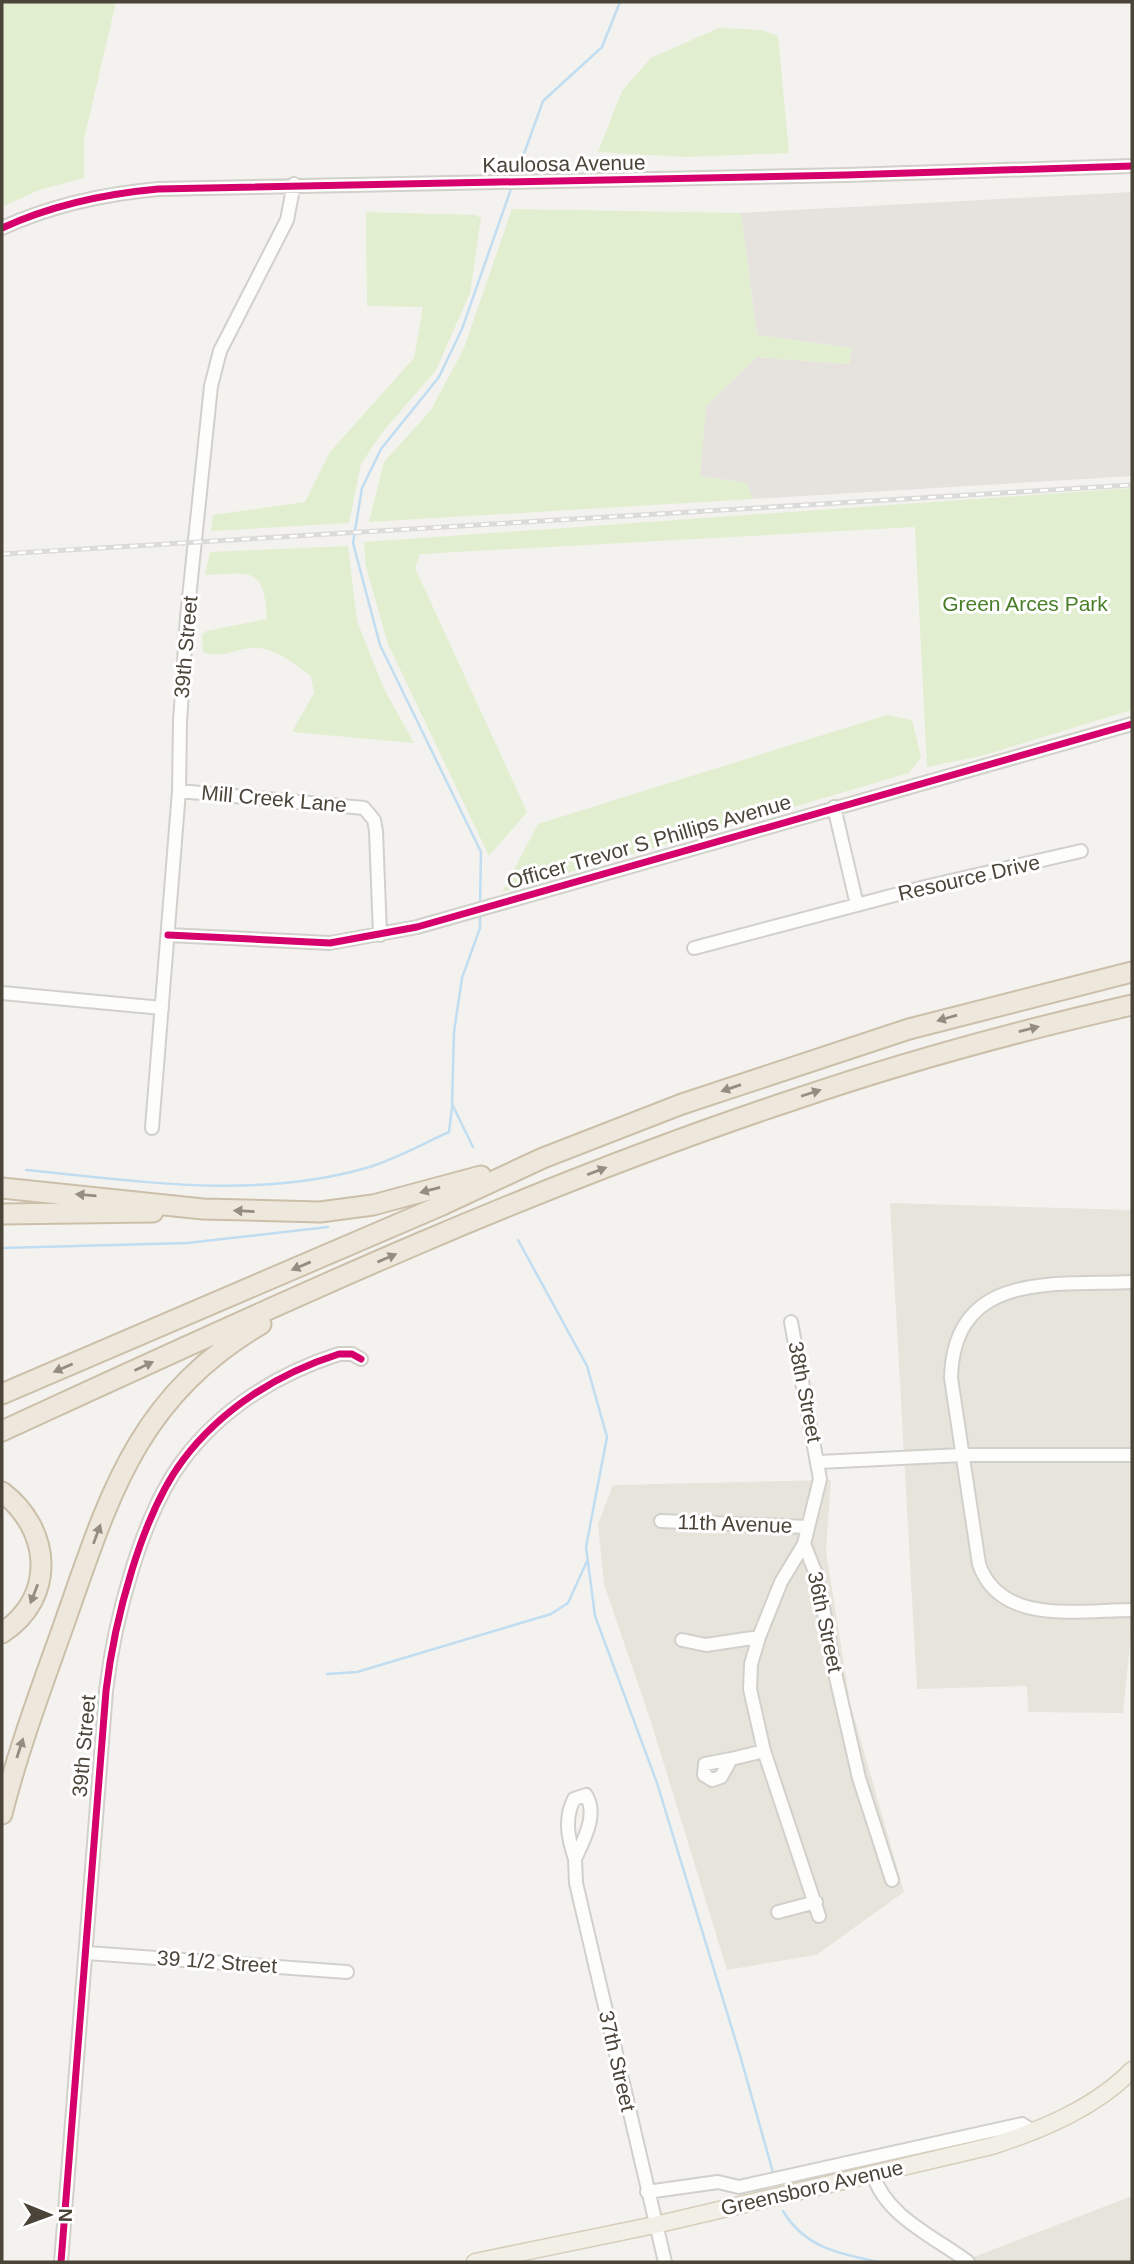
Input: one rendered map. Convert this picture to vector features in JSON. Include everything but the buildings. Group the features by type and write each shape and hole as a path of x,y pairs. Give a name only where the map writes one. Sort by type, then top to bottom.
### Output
{"highway":[{"path":"2,1394 440,1206 543,1158 682,1104 909,1029 1132,972"},
{"path":"2,1431 325,1285 534,1195 789,1101 993,1039 1132,1004"},
{"path":"2,1214 203,1209 320,1212 373,1205 543,1158"},
{"path":"2,1188 153,1201 203,1209"},
{"path":"2,1814 20,1746 118,1478 135,1445 179,1388 204,1363 233,1341 325,1285"},
{"path":"2,1492 20,1506 33,1526 41,1561 38,1585 29,1607 2,1633"}],"main road":[{"name":"Greensboro Avenue","path":"475,2262 503,2259 655,2225 992,2146 1035,2132 1098,2098 1131,2074"}],"street":[{"name":"Kauloosa Avenue","path":"2,228 53,208 123,192 294,184 488,183 1132,166"},
{"name":"39th Street","path":"152,1128 179,791 180,721 187,617 211,386 220,351 230,329 271,256 287,220 294,184"},
{"name":"Officer Trevor S Phillips Avenue","path":"168,935 330,943 380,935 1132,724"},
{"name":"Mill Creek Lane","path":"179,791 357,805 364,808 374,820 376,831 380,935"},
{"path":"834,807 857,905"},
{"name":"Resource Drive","path":"694,948 1081,851"},
{"path":"2,993 162,1008"},
{"path":"1132,1282 1040,1283 1006,1292 984,1304 962,1332 951,1366 962,1455 982,1576 997,1595 1030,1609 1132,1610"},
{"name":"38th Street","path":"791,1322 819,1462"},
{"name":"39th Street","path":"61,2262 110,1656 128,1588 165,1489 184,1459 243,1400 262,1387 339,1354 361,1359"},
{"path":"819,1462 962,1455 1132,1455"},
{"name":"11th Avenue","path":"661,1521 808,1527 820,1479 819,1462"},
{"path":"804,1544 808,1527"},
{"name":"36th Street","path":"804,1544 781,1582 759,1637 751,1664 750,1689 764,1751 820,1916"},
{"name":"36th Street","path":"804,1544 818,1579 835,1673 859,1778 892,1880"},
{"path":"682,1640 706,1645 759,1637"},
{"path":"731,1759 764,1751"},
{"name":"37th Street","path":"575,1859 576,1884 665,2262"},
{"path":"778,1912 816,1902"},
{"name":"39 1/2 Street","path":"88,1953 347,1972"},
{"path":"647,2192 718,2182 739,2187 1022,2124 1035,2132"},
{"path":"873,2174 878,2188 897,2211 968,2262"}],"shaded area":[{"path":"1132,192 1132,476 753,499 747,483 700,476 706,406 757,357 849,364 852,348 757,335 741,213"},
{"path":"890,1203 1132,1210 1132,1623 1123,1713 1028,1712 1027,1686 917,1689"},
{"path":"831,1480 826,1551 850,1703 904,1892 816,1955 727,1970 651,1722 604,1584 598,1524 613,1485"},
{"path":"1132,2196 1132,2262 961,2262"}],"green space":[{"path":"2,2 116,2 84,139 84,178 39,190 2,207"},
{"path":"719,28 762,30 778,36 789,153 685,157 598,152 622,91 651,58"},
{"path":"512,209 741,213 757,335 852,348 849,364 757,357 706,406 700,476 747,483 753,499 369,522 384,462 431,410 464,348"},
{"path":"366,212 475,215 481,218 470,293 436,370 381,434 361,464 349,523 211,531 213,515 305,502 330,452 414,358 423,307 367,306"},
{"name":"Green Arces Park","path":"1132,488 1132,710 981,756 927,767 915,527 420,554 415,568 527,812 489,856 388,644 366,567 364,542"},
{"path":"348,546 357,621 384,689 414,743 292,732 314,693 311,676 286,658 264,649 250,648 216,655 203,652 202,635 206,631 267,619 263,589 252,576 205,575 210,552"},
{"path":"887,715 912,720 921,757 909,773 502,892 538,824"}],"waterway":[{"path":"516,176 543,101 602,47 620,2"},
{"path":"480,904 481,852 380,645 353,543 362,488 381,449 439,377 462,329 512,186"},
{"path":"473,1147 452,1104 454,1032 462,978 480,928 480,914"},
{"path":"26,1170 196,1185 239,1186 324,1178 376,1165 449,1132 452,1107"},
{"path":"2,1248 187,1243 328,1227"},
{"path":"518,1240 587,1366 607,1437 586,1547 595,1616 657,1783 774,2176"},
{"path":"327,1674 357,1672 551,1614 568,1603 588,1559"},
{"path":"783,2211 792,2223 813,2241 837,2252 879,2262"}],"railway":[{"path":"2,554 1132,485"}],"cycle path":[{"path":"2,228 78,202 158,189 846,175 1132,166"},
{"path":"168,935 330,943 417,927 1132,724"},
{"path":"61,2262 106,1691 115,1634 142,1540 168,1483 198,1441 215,1424 253,1395 295,1371 339,1354 352,1354 361,1359"}]}
